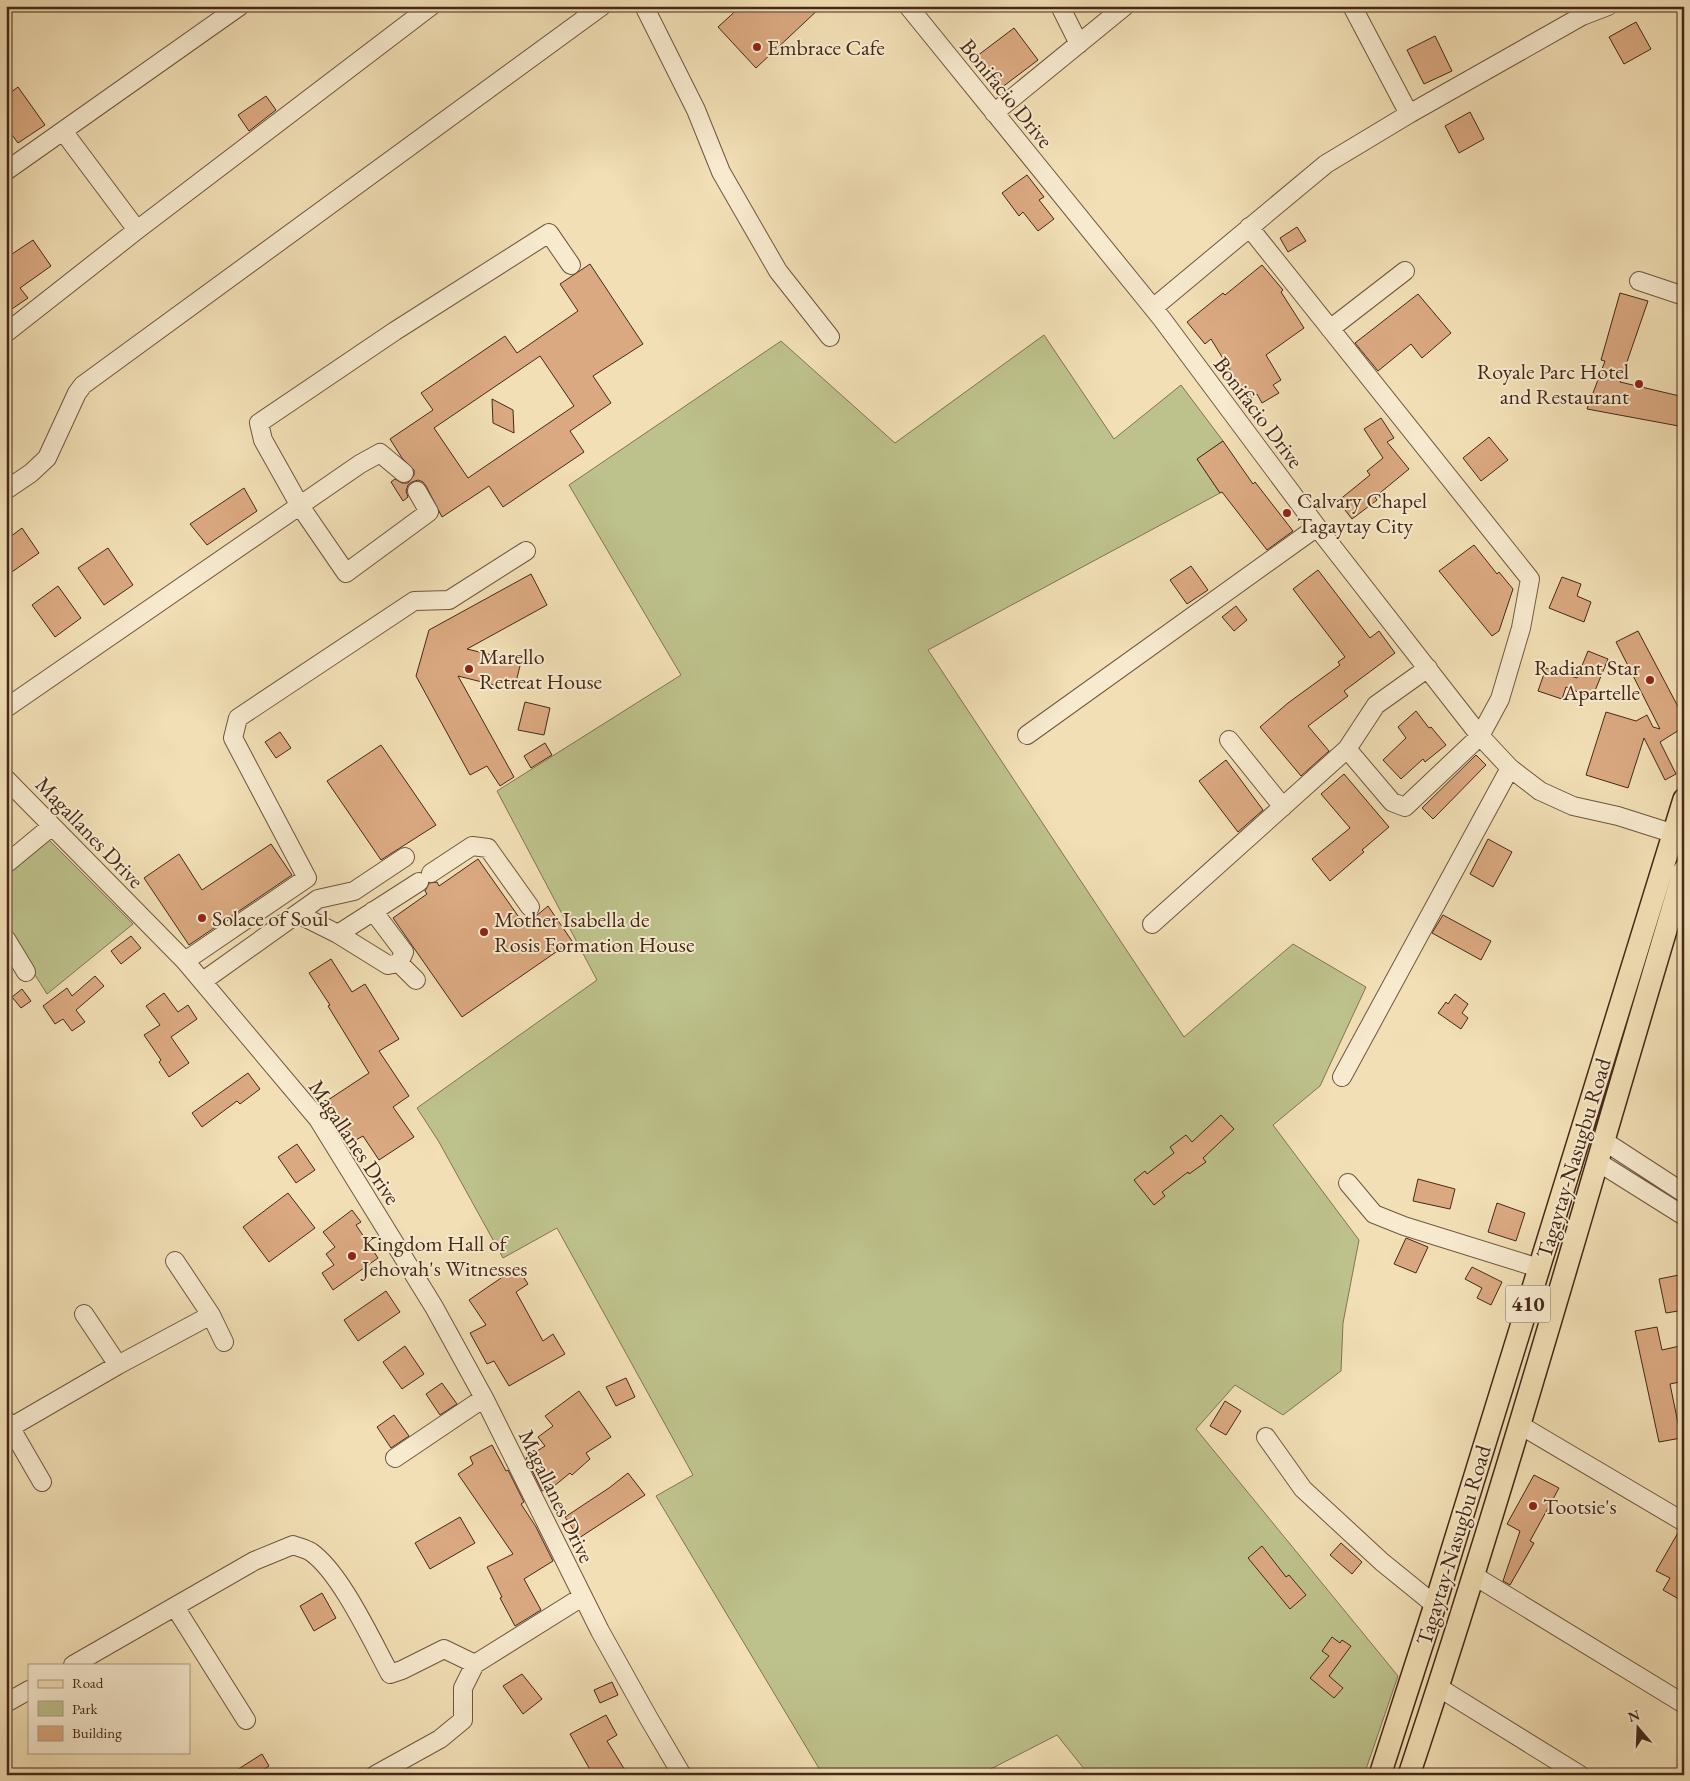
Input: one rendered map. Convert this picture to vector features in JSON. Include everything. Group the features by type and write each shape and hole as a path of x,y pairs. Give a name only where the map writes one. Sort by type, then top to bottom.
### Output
{"main road":[{"name":"Tagaytay-Nasugbu Road","path":"1380,1775 1435,1605 1539,1268 1678,835 1684,799"},
{"name":"Tagaytay-Nasugbu Road","path":"1409,1775 1520,1425 1684,870"}],"street":[{"path":"6,171 240,6"},
{"path":"6,333 137,230 432,6"},
{"path":"6,490 31,473 47,458 77,392 83,385 602,6"},
{"path":"644,6 696,110 721,172 778,270 830,337"},
{"name":"Bonifacio Drive","path":"908,6 1152,308 1317,527 1480,736 1510,768 1540,791 1573,806 1618,816 1678,835"},
{"path":"1060,6 1079,44"},
{"path":"994,114 1125,6"},
{"path":"1352,6 1409,114"},
{"path":"1152,308 1326,164 1409,114 1582,16 1608,6"},
{"path":"63,131 137,230"},
{"path":"1249,227 1530,579 1521,628 1500,699 1480,736 1405,807 1392,802 1347,749"},
{"path":"416,491 430,512 346,573 300,506 263,440 259,423 395,331 549,233 571,266"},
{"path":"1330,329 1405,271"},
{"path":"1639,281 1684,296"},
{"path":"6,708 360,464 380,453 404,473"},
{"path":"1027,736 1317,527"},
{"path":"185,961 307,878 233,738 238,718 414,600 449,600 526,551"},
{"path":"1152,924 1347,749 1376,705 1428,668"},
{"path":"1229,740 1283,807"},
{"path":"1342,1077 1510,768"},
{"name":"Magallanes Drive","path":"6,779 185,961 318,1119 429,1300 484,1398 582,1598 648,1718 682,1775"},
{"path":"6,864 52,826"},
{"path":"338,934 472,846 488,848 530,907"},
{"path":"203,981 318,899 354,891 404,858"},
{"path":"374,912 404,952 399,963"},
{"path":"298,914 338,934 388,965 399,963"},
{"path":"6,939 26,972"},
{"path":"399,963 416,980"},
{"path":"1604,1141 1684,1193"},
{"path":"1598,1162 1684,1216"},
{"path":"1348,1183 1374,1214 1404,1226 1539,1268"},
{"path":"175,1261 211,1315 224,1342"},
{"path":"84,1314 118,1365"},
{"path":"42,1482 8,1426 211,1315"},
{"path":"394,1458 484,1398"},
{"path":"1520,1425 1684,1522"},
{"path":"1266,1437 1303,1489 1382,1562 1435,1605"},
{"path":"75,1664 254,1561 293,1545 310,1552 329,1570 357,1613 390,1674 444,1649 475,1664"},
{"path":"1473,1574 1684,1704"},
{"path":"375,1775 440,1740 463,1720 463,1688 475,1664 582,1598"},
{"path":"175,1606 246,1720"},
{"path":"1438,1687 1580,1775"},
{"path":"6,1703 28,1691"}],"green space":[{"path":"1044,335 1114,439 1181,385 1223,441 1197,459 1220,493 928,650 1184,1037 1293,944 1366,987 1320,1086 1273,1125 1359,1240 1343,1323 1341,1371 1283,1415 1235,1385 1196,1429 1398,1676 1364,1775 1089,1775 1057,1735 979,1775 823,1775 656,1496 693,1475 557,1228 503,1258 439,1142 417,1108 597,980 497,791 681,675 569,485 781,341 895,443"},
{"path":"48,839 133,924 47,994 6,929 6,874"}],"building":[{"name":"Embrace Cafe","path":"741,6 822,6 756,68 718,27"},
{"path":"1636,22 1651,49 1624,64 1609,37"},
{"path":"1014,28 1038,60 1001,88 977,56"},
{"path":"1435,36 1452,71 1424,84 1407,50"},
{"path":"18,87 45,125 18,143 6,127 6,96"},
{"path":"266,96 276,110 249,131 238,115"},
{"path":"1470,112 1484,139 1459,153 1445,126"},
{"path":"1027,175 1044,197 1039,200 1054,219 1038,231 1023,212 1019,216 1002,193"},
{"path":"1297,227 1306,241 1288,252 1280,238"},
{"path":"33,240 51,266 20,288 28,298 6,313 6,258"},
{"path":"590,264 643,344 593,376 611,403 570,431 584,452 503,507 489,486 442,517 426,486 418,480 408,485 406,491 408,497 403,501 391,482 395,479 402,483 408,483 414,475 414,470 402,458 390,439 433,410 421,393 505,336 517,353 578,311 560,284","holes":["540,356 574,406 468,478 434,428"]},
{"path":"1262,265 1283,290 1281,292 1304,328 1266,355 1281,380 1273,385 1279,393 1262,403 1257,394 1245,402 1231,380 1235,378 1211,339 1205,344 1187,322"},
{"path":"1620,293 1648,301 1620,382 1684,397 1684,427 1587,409 1605,361 1601,360"},
{"path":"1418,294 1451,333 1422,358 1411,344 1378,371 1355,343"},
{"path":"492,399 513,410 514,433 493,423"},
{"path":"1381,418 1394,438 1387,442 1409,469 1375,497 1377,500 1352,519 1338,501 1370,475 1367,471 1383,458 1364,429"},
{"path":"1489,437 1508,460 1481,481 1463,458"},
{"path":"1223,441 1253,484 1255,482 1293,531 1267,550 1222,492 1220,493 1197,459"},
{"path":"244,488 257,511 207,545 190,524"},
{"path":"22,528 39,553 6,576 6,540"},
{"path":"1474,545 1497,574 1499,572 1513,589 1499,631 1492,636 1439,571"},
{"path":"108,548 133,585 104,605 78,568"},
{"path":"1191,566 1208,590 1187,604 1170,580"},
{"path":"1318,570 1370,638 1379,631 1395,653 1344,691 1348,696 1308,726 1329,751 1301,776 1260,727 1288,703 1340,665 1338,662 1345,657 1293,589"},
{"name":"Marello Retreat House","path":"531,574 547,605 467,649 521,662 514,690 458,676 514,777 500,786 487,766 470,775 416,676 429,630"},
{"path":"1562,577 1581,584 1577,596 1591,602 1584,622 1549,608"},
{"path":"58,586 81,618 55,637 32,605"},
{"path":"1236,606 1247,620 1234,631 1222,617"},
{"path":"1638,631 1684,718 1684,727 1660,742 1676,774 1665,780 1644,738 1628,788 1586,775 1606,712 1636,721 1647,715 1653,727 1660,729 1616,642"},
{"path":"1588,651 1608,659 1592,698 1566,687 1562,699 1538,691 1546,668 1577,678"},
{"path":"525,702 550,708 544,735 518,730"},
{"path":"1416,711 1446,745 1425,762 1423,759 1401,779 1383,760 1406,738 1398,727"},
{"path":"280,732 291,748 276,758 265,742"},
{"path":"545,743 552,755 531,768 524,756"},
{"path":"381,745 436,825 381,860 327,781"},
{"path":"1476,755 1486,765 1433,819 1422,808"},
{"path":"1226,760 1263,810 1238,832 1199,781"},
{"path":"1344,774 1389,827 1362,850 1364,852 1330,881 1312,859 1350,828 1321,794"},
{"path":"1488,839 1512,852 1493,887 1470,874"},
{"name":"Solace of Soul","path":"271,844 292,875 189,945 144,878 179,854 202,890"},
{"name":"Mother Isabella de Rosis Formation House","path":"478,859 523,923 536,916 548,906 572,941 462,1017 393,918 427,894 425,891 429,883 437,882 439,886"},
{"path":"1443,915 1491,941 1481,960 1432,933"},
{"path":"131,936 141,948 121,964 111,951"},
{"path":"331,959 352,992 365,984 399,1039 379,1051 409,1096 393,1107 414,1137 379,1160 363,1136 354,1141 328,1100 369,1073 328,1006 330,1005 309,973"},
{"path":"95,976 104,986 76,1010 85,1022 72,1031 63,1019 55,1024 43,1006 67,988 72,996"},
{"path":"22,989 31,1001 21,1008 12,997"},
{"path":"164,993 178,1012 188,1005 197,1019 171,1037 189,1063 169,1077 159,1062 161,1060 144,1035 160,1025 146,1006"},
{"path":"1455,994 1468,1004 1462,1013 1468,1018 1461,1029 1438,1013"},
{"path":"248,1073 260,1089 240,1104 237,1101 202,1127 192,1113"},
{"path":"1221,1115 1234,1129 1203,1158 1206,1162 1189,1174 1188,1172 1162,1192 1165,1196 1154,1205 1134,1180 1145,1171 1147,1174 1174,1153 1170,1147 1186,1135 1192,1142"},
{"path":"297,1144 315,1170 296,1183 278,1157"},
{"path":"1418,1179 1455,1189 1450,1209 1413,1201"},
{"path":"288,1193 315,1228 269,1262 243,1227"},
{"path":"1497,1203 1525,1213 1516,1241 1488,1232"},
{"path":"352,1210 361,1222 356,1225 378,1258 333,1290 322,1273 334,1265 326,1254 335,1247 323,1232"},
{"path":"1406,1238 1428,1247 1416,1273 1394,1264"},
{"path":"517,1267 528,1284 516,1292 543,1341 553,1334 565,1354 509,1386 494,1361 487,1364 470,1333 486,1325 469,1300"},
{"path":"1472,1267 1502,1282 1491,1305 1477,1298 1482,1288 1465,1279"},
{"path":"1684,1274 1684,1310 1666,1313 1659,1279"},
{"path":"386,1291 400,1312 358,1341 344,1320"},
{"path":"1657,1327 1662,1350 1684,1345 1684,1381 1670,1384 1681,1438 1659,1442 1635,1331"},
{"path":"405,1346 424,1374 402,1389 383,1362"},
{"path":"626,1378 635,1397 616,1406 606,1387"},
{"path":"442,1383 457,1404 440,1415 426,1394"},
{"path":"579,1391 611,1437 586,1453 590,1459 572,1475 570,1473 548,1491 547,1489 542,1491 526,1458 545,1446 538,1437 553,1426 545,1416"},
{"path":"1225,1401 1241,1411 1226,1435 1210,1426"},
{"path":"394,1415 409,1436 391,1448 377,1427"},
{"path":"492,1445 506,1471 508,1470 524,1502 521,1504 536,1527 553,1561 524,1579 541,1610 515,1626 500,1598 502,1597 487,1567 513,1554 458,1474 473,1464 470,1457"},
{"path":"628,1473 645,1495 579,1538 565,1517"},
{"name":"Tootsie's","path":"1534,1475 1559,1488 1530,1541 1534,1543 1510,1585 1503,1581 1520,1531 1507,1524"},
{"path":"460,1517 475,1543 430,1569 415,1543"},
{"path":"1679,1531 1684,1533 1684,1602 1663,1590 1670,1578 1656,1571"},
{"path":"1341,1543 1362,1562 1352,1574 1330,1555"},
{"path":"1262,1546 1286,1577 1289,1575 1306,1595 1290,1609 1248,1558"},
{"path":"322,1593 336,1618 314,1631 300,1606"},
{"path":"1332,1637 1340,1643 1342,1640 1351,1646 1329,1676 1343,1688 1334,1698 1310,1678 1329,1656 1322,1651"},
{"path":"522,1674 542,1699 523,1714 503,1686"},
{"path":"612,1682 618,1695 600,1703 594,1690"},
{"path":"606,1715 617,1735 607,1741 628,1775 593,1775 570,1734"},
{"path":"262,1754 269,1766 255,1775 229,1775"}],"place":[{"name":"Embrace Cafe","path":"757,47"},
{"name":"Royale Parc Hotel and Restaurant","path":"1639,384"},
{"name":"Calvary Chapel Tagaytay City","path":"1287,513"},
{"name":"Marello Retreat House","path":"469,669"},
{"name":"Radiant Star Apartelle","path":"1650,680"},
{"name":"Solace of Soul","path":"202,918"},
{"name":"Mother Isabella de Rosis Formation House","path":"484,932"},
{"name":"Kingdom Hall of Jehovah's Witnesses","path":"352,1256"},
{"name":"Tootsie's","path":"1533,1506"}]}
